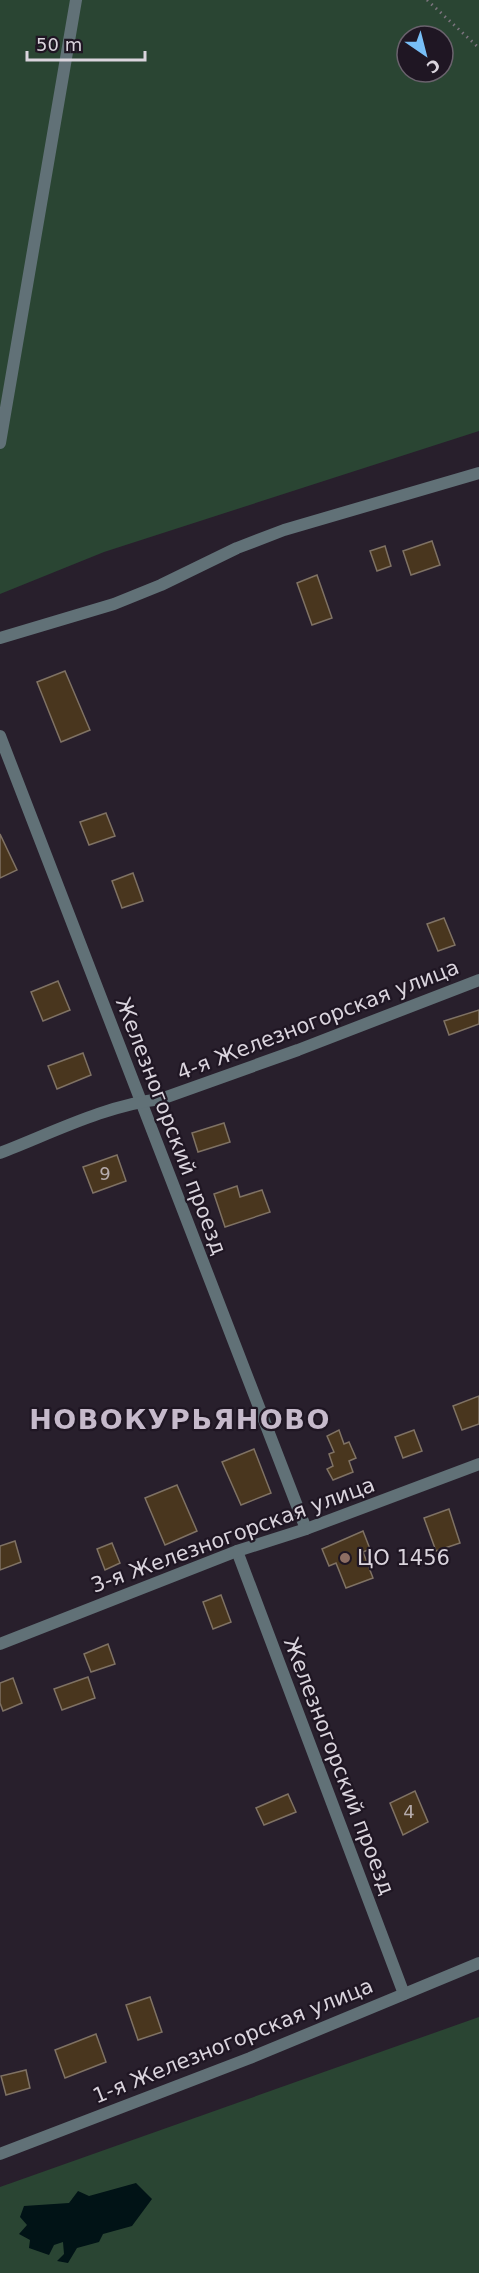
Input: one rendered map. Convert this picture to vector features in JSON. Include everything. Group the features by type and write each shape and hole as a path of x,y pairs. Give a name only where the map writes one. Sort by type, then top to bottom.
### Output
{"street":[{"path":"0,443 76,0"},
{"path":"0,638 114,604 161,585 237,548 284,530 479,473"},
{"name":"Железногорский проезд","path":"0,736 306,1529"},
{"name":"4-я Железногорская улица","path":"0,1153 113,1109 141,1101 161,1099 298,1050 479,980"},
{"name":"3-я Железногорская улица","path":"0,1644 237,1551 306,1529 479,1464"},
{"name":"Железногорский проезд","path":"237,1551 404,1994"},
{"name":"1-я Железногорская улица","path":"0,2154 250,2058 479,1963"}],"path":[{"path":"427,0 479,48"}],"green space":[{"path":"0,0 479,0 479,431 104,552 0,594"},
{"path":"479,2017 479,2273 0,2273 0,2187"}],"shaded area":[{"path":"136,2183 152,2199 132,2226 103,2234 99,2242 77,2248 68,2263 57,2261 64,2254 63,2242 54,2245 49,2255 29,2248 30,2240 19,2234 27,2225 20,2217 24,2206 69,2203 78,2191 89,2196"}],"building":[{"path":"432,541 440,565 411,575 403,551"},
{"path":"385,546 391,566 377,571 370,551"},
{"path":"317,575 332,618 312,625 297,583"},
{"path":"65,671 90,730 61,742 37,682"},
{"path":"106,813 115,836 89,845 80,822"},
{"path":"0,834 17,870 0,878"},
{"path":"133,873 143,901 122,908 112,881"},
{"path":"444,918 455,945 438,951 427,924"},
{"path":"58,981 70,1010 43,1021 31,992"},
{"path":"479,1010 479,1024 449,1035 444,1021"},
{"path":"83,1053 91,1075 57,1089 48,1066"},
{"path":"224,1123 230,1142 198,1152 192,1133"},
{"path":"117,1155 126,1181 93,1193 83,1167"},
{"path":"237,1186 240,1197 262,1190 270,1212 225,1227 214,1194"},
{"path":"479,1396 479,1424 462,1430 453,1406"},
{"path":"339,1430 344,1444 349,1442 356,1458 349,1461 353,1472 333,1480 327,1469 333,1466 329,1454 334,1452 327,1436"},
{"path":"414,1430 422,1451 403,1458 395,1437"},
{"path":"254,1449 271,1493 241,1505 222,1462"},
{"path":"177,1485 197,1531 165,1545 145,1498"},
{"path":"449,1509 460,1543 436,1551 424,1518"},
{"name":"ЦО 1456","path":"363,1531 370,1549 363,1552 373,1578 346,1588 336,1563 329,1566 322,1549"},
{"path":"15,1541 21,1562 0,1570 0,1546"},
{"path":"112,1543 120,1563 105,1570 97,1549"},
{"path":"221,1595 231,1622 213,1629 203,1602"},
{"path":"108,1644 115,1664 91,1672 84,1654"},
{"path":"88,1677 95,1698 62,1710 54,1689"},
{"path":"13,1678 22,1703 3,1711 0,1703 0,1683"},
{"path":"415,1791 428,1822 403,1835 390,1803"},
{"path":"288,1794 296,1812 264,1825 256,1808"},
{"path":"150,1997 162,2032 138,2040 126,2005"},
{"path":"96,2034 106,2062 65,2078 55,2050"},
{"path":"26,2070 30,2088 6,2095 1,2076"}],"place":[{"name":"ЦО 1456","path":"345,1558"}],"district":[{"name":"НОВОКУРЬЯНОВО","path":"180,1420"}]}
